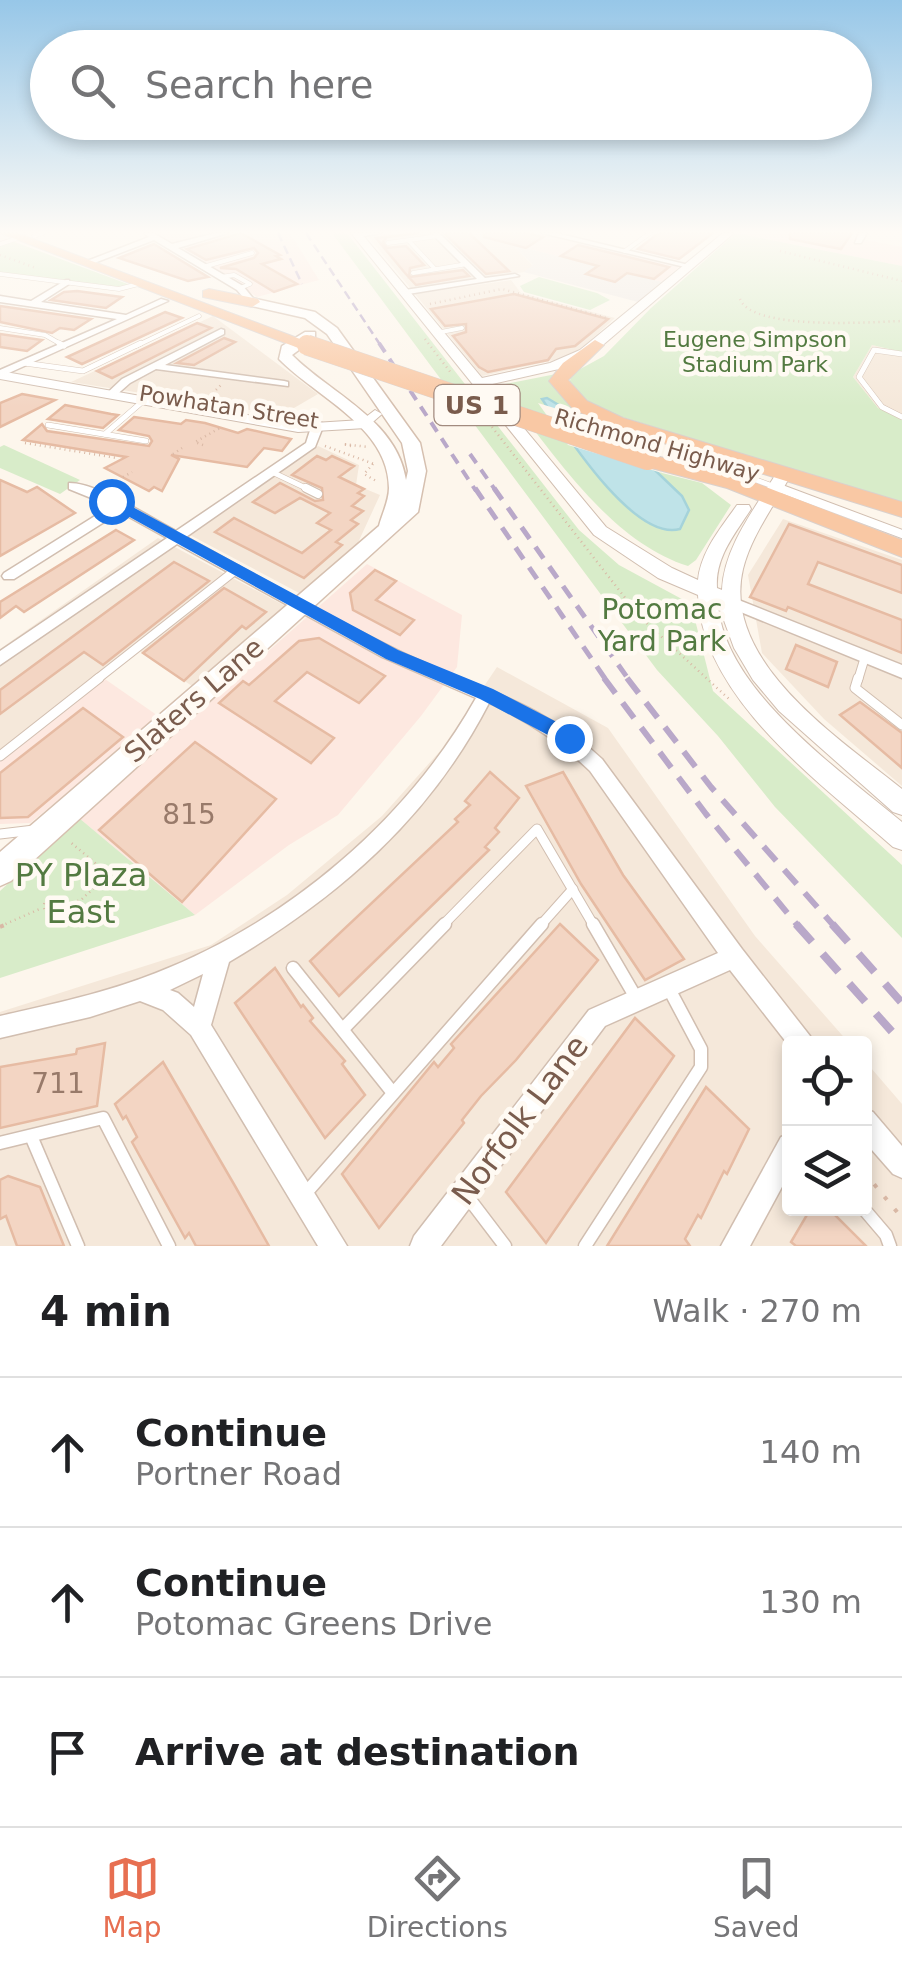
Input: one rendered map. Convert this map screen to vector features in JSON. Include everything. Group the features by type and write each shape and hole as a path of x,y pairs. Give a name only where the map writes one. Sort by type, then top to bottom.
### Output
{"highway":[{"name":"US 1","path":"163,291 303,338"},
{"name":"US 1","path":"189,291 303,338"},
{"path":"205,291 252,302"},
{"name":"Richmond Highway","path":"303,338 625,437 902,549"},
{"name":"Richmond Highway","path":"303,338 510,416 648,460 684,461 712,475 765,492 902,520"},
{"path":"595,345 558,381 571,398 590,410 631,427 902,510"},
{"path":"684,461 727,490 765,492"}],"main road":[{"path":"252,302 301,312 326,325 411,443 417,471 415,488"},
{"path":"303,338 295,354 297,362 398,443 415,488"},
{"path":"364,418 384,444 394,466 398,488 388,529"},
{"name":"Slaters Lane","path":"0,871 58,834 408,512 415,488"}],"street":[{"path":"32,304 52,291"},
{"path":"243,291 252,302"},
{"path":"417,291 405,293 600,530 647,564 719,598 902,672"},
{"path":"476,382 554,366 595,345 658,291"},
{"path":"0,300 126,317"},
{"path":"0,375 164,301"},
{"path":"112,393 154,366 221,332"},
{"path":"0,360 24,363"},
{"path":"154,366 284,384"},
{"name":"Powhatan Street","path":"0,375 30,380 36,385 112,393 318,426"},
{"name":"Powhatan Street","path":"146,398 238,417 318,426 364,418"},
{"path":"0,659 311,444 318,426"},
{"path":"73,486 120,506 392,655 552,726 582,749 796,1036"},
{"path":"765,492 713,559 719,598 764,679 902,804"},
{"path":"765,492 711,622 719,648 746,690 779,727 902,838"},
{"path":"9,576 120,506"},
{"path":"0,1027 76,1010 139,990 220,954 304,899 401,818 459,748 486,694"},
{"path":"199,1026 220,954"},
{"name":"Norfolk Lane","path":"424,1246 597,1018 734,957"},
{"path":"139,990 170,1001 199,1026 333,1246"},
{"path":"869,1126 902,1164"},
{"path":"735,1246 782,1161"}],"lane":[{"path":"24,363 82,370 199,316"},
{"path":"0,328 45,334 64,346"},
{"path":"436,333 462,328"},
{"path":"902,354 874,350 859,378 882,407 902,417"},
{"path":"106,434 146,398"},
{"path":"48,425 146,441"},
{"path":"272,472 318,494"},
{"path":"765,492 902,534"},
{"path":"0,756 237,569"},
{"path":"865,657 855,688 902,725"},
{"path":"343,1029 538,829 638,1000"},
{"path":"0,834 58,834"},
{"path":"302,1197 573,890"},
{"path":"293,968 394,1093"},
{"path":"585,1246 701,1066 701,1049 668,987"},
{"path":"0,1144 103,1118 169,1246"},
{"path":"31,1136 78,1246"},
{"path":"464,1193 505,1246"},
{"path":"870,1216 890,1246"}],"path":[{"path":"426,304 507,291"},
{"path":"509,291 613,320"},
{"path":"740,298 748,310 797,322 902,321"},
{"path":"209,398 227,380"},
{"path":"203,446 195,442 238,417"},
{"path":"485,419 625,599 736,704"},
{"path":"337,452 347,442 351,446 370,446"},
{"path":"25,443 117,458"},
{"path":"324,446 362,463 376,464 365,469"},
{"path":"173,454 182,448"},
{"path":"362,463 367,479 383,482"},
{"path":"124,477 132,472"},
{"path":"58,834 100,867 98,884"},
{"path":"44,908 46,915 52,915 62,905 81,900 98,884 132,868"},
{"path":"0,927 44,908 56,897 62,905"},
{"path":"872,1182 902,1218"}],"shaded area":[{"path":"248,291 278,291 257,297"},
{"path":"520,291 615,318 573,356 482,376 415,294"},
{"path":"597,291 651,291 638,302"},
{"path":"213,316 318,394 282,415 71,382"},
{"path":"872,345 902,352 902,420 878,408 853,377"},
{"path":"318,446 359,465 356,485 380,495 356,547 301,594 190,535"},
{"path":"783,519 902,560 902,786 824,719 762,653 748,575"},
{"path":"158,538 287,607 195,688 138,650 0,757 0,649"},
{"path":"367,564 462,615 457,667 338,815 289,845 195,915 79,818"},
{"path":"497,667 608,728 755,936 843,1036 782,1036 782,1216 872,1216 872,1069 902,1104 902,1246 0,1246 0,1012 211,945 287,895 382,816 441,750"},
{"path":"102,677 161,718 30,823 0,824 0,757"}],"green space":[{"name":"Potomac Yard Park","path":"375,291 392,291 579,530 619,565 691,604 713,691 902,865 902,938 775,807 718,736 657,670"},
{"path":"590,291 610,300 590,310 524,292"},
{"name":"Eugene Simpson Stadium Park","path":"670,291 902,291 902,352 872,345 853,377 878,408 902,420 902,504 619,416 587,401 569,383 573,373 604,356"},
{"name":"Potomac Yard Park","path":"556,374 662,473 702,483 731,505 696,560 688,566 659,554 607,515 560,464 500,385"},
{"path":"4,445 80,480 60,494 0,468 0,447"},
{"name":"PY Plaza East","path":"79,818 195,915 0,978 0,891"}],"water":[{"path":"547,398 635,451 682,496 689,510 680,529 662,529 622,503 567,435 542,399"}],"pier":[{"path":"538,403 603,423 628,440 662,473 568,445"}],"building":[{"path":"64,292 122,297 106,308 51,300"},
{"path":"514,294 608,319 575,346 556,349 548,360 488,372 453,336 466,332 466,324 445,326 431,309"},
{"path":"0,306 91,319 74,330 60,328 52,333 0,322"},
{"path":"165,312 182,318 82,364 67,357"},
{"path":"197,323 211,328 112,378 97,371"},
{"path":"0,334 42,340 27,351 0,347"},
{"path":"224,338 235,342 194,365 177,363"},
{"path":"22,394 55,400 0,427 0,403"},
{"path":"65,405 118,415 103,428 48,419"},
{"path":"134,417 181,424 186,420 238,433 247,429 291,439 282,451 264,448 247,467 171,455 179,459 162,491 154,487 149,491 105,468 126,457 23,440 42,424 47,431 149,446 149,436 119,430"},
{"path":"317,456 326,460 332,456 354,466 339,477 364,489 358,493 364,496 352,506 363,511 351,520 358,524 336,542 342,545 304,578 215,532 234,518 302,553 331,530 317,523 330,513 300,498 275,513 253,502 280,483 315,501 323,500 322,488 292,475"},
{"path":"0,480 27,492 37,487 75,513 0,556"},
{"path":"789,524 902,565 902,593 818,562 808,584 902,620 902,653 788,607 786,611 750,597"},
{"path":"116,530 134,540 24,612 16,606 0,618 0,602"},
{"path":"174,562 209,581 103,665 84,652 0,714 0,690"},
{"path":"375,570 396,581 376,600 414,620 400,635 353,610 350,593"},
{"path":"224,588 266,612 246,629 242,626 184,681 143,653"},
{"path":"319,638 385,676 359,703 307,672 275,701 334,738 311,763 219,703 243,681 249,685 299,641"},
{"path":"796,645 837,662 828,687 786,669"},
{"path":"860,702 902,733 902,768 840,715"},
{"path":"83,708 123,737 28,817 0,818 0,773"},
{"path":"195,742 276,799 182,902 99,830"},
{"path":"490,772 519,798 495,828 499,832 485,847 489,850 339,996 310,961 458,822 455,819 470,805 465,801"},
{"path":"563,772 623,875 684,959 645,980 581,884 526,786"},
{"path":"560,924 598,960 516,1060 481,1096 462,1120 464,1123 379,1228 342,1174 434,1062 438,1067 454,1048 451,1044"},
{"path":"275,968 313,1018 310,1021 345,1061 342,1064 365,1095 325,1138 235,1003"},
{"path":"635,1018 674,1056 546,1243 506,1192"},
{"path":"105,1043 97,1106 0,1128 0,1067 76,1054 77,1049"},
{"path":"163,1062 269,1246 196,1246 189,1233 185,1238 132,1142 137,1137 115,1104"},
{"path":"706,1087 749,1129 727,1174 724,1171 701,1218 698,1215 685,1239 690,1246 607,1246"},
{"path":"8,1176 40,1187 64,1246 17,1246 6,1216 0,1219 0,1180"},
{"path":"806,1216 836,1216 866,1246 796,1246 791,1242"}],"railway":[{"path":"345,291 381,346"},
{"path":"379,343 476,491"},
{"path":"470,454 496,491"},
{"path":"475,488 606,680"},
{"path":"494,488 629,680"},
{"path":"604,678 706,814 798,926"},
{"path":"627,678 711,787 834,926"},
{"path":"796,924 902,1043"},
{"path":"832,924 902,1003"}],"route":[{"path":"111,501 392,655 486,694 569,738"}]}
